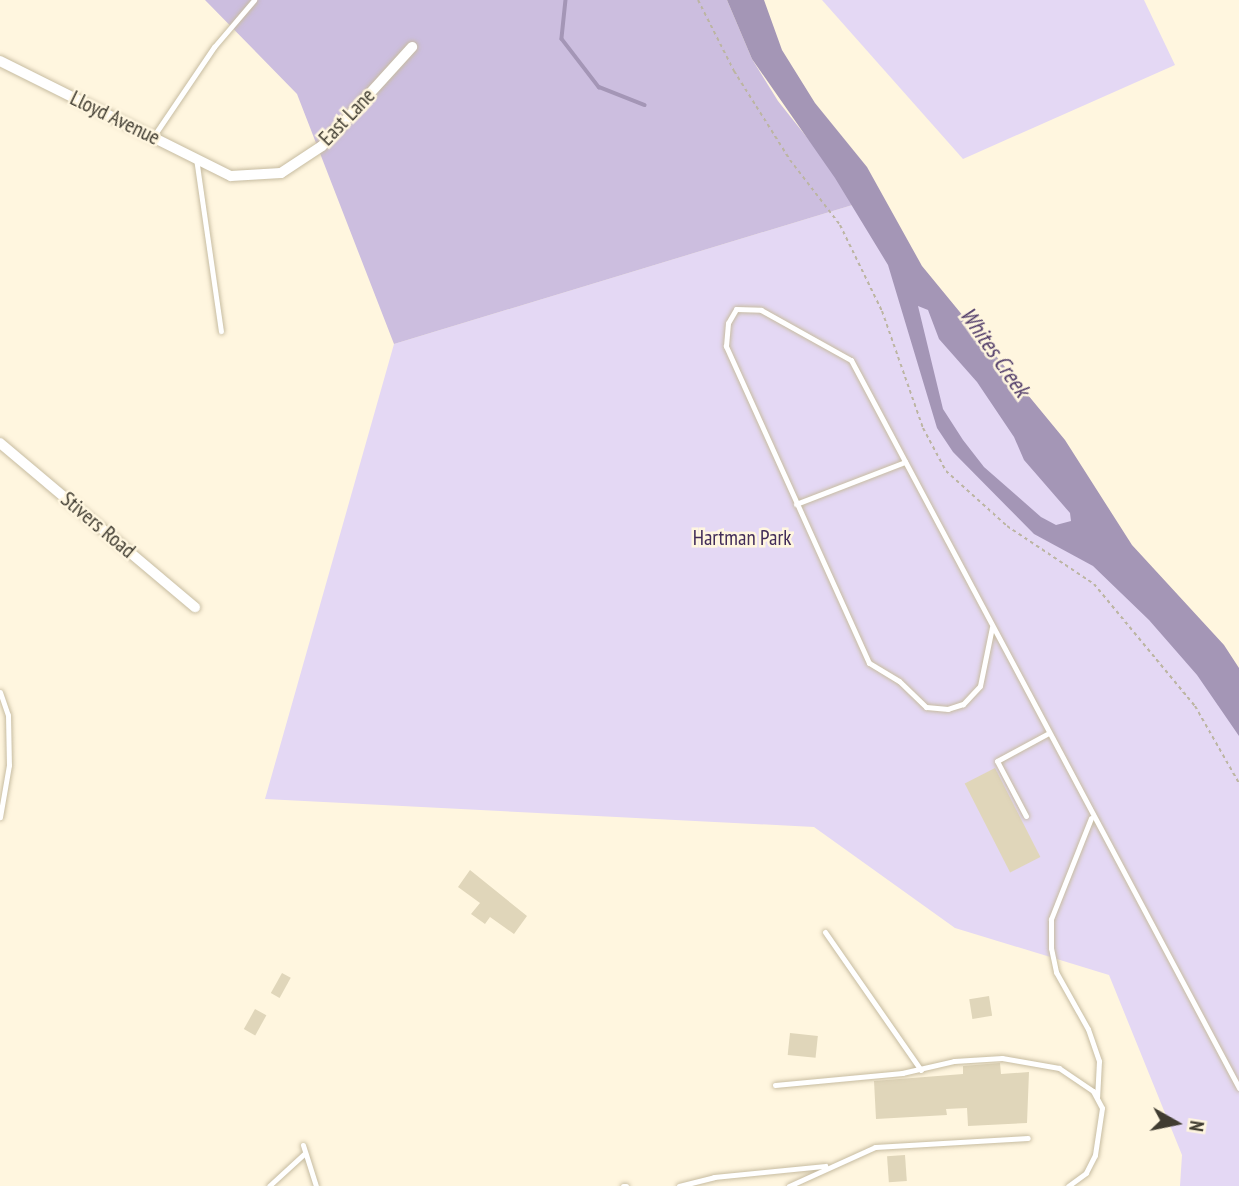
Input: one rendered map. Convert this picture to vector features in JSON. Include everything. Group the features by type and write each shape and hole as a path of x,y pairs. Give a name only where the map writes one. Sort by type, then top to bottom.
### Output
{"street":[{"name":"East Lane","path":"230,176 281,173 321,146 412,47"},
{"name":"Lloyd Avenue","path":"0,61 230,176"},
{"name":"Stivers Road","path":"0,443 195,607"}],"lane":[{"path":"153,137 214,47 254,0"},
{"path":"196,158 221,331"},
{"path":"992,627 986,667 973,696 948,709 926,707 899,681 869,663 859,648 726,346 728,323 743,306 761,310 851,360 992,627 1091,817 1239,1088"},
{"path":"796,504 905,462"},
{"path":"0,692 8,715 9,765 0,817"},
{"path":"1026,816 997,761 1047,734"},
{"path":"1091,817 1051,919 1051,948 1056,972 1088,1029 1099,1061 1097,1097"},
{"path":"825,932 921,1070"},
{"path":"775,1085 921,1070 954,1061 1002,1058 1059,1068 1077,1077 1097,1097 1102,1108 1101,1138 1086,1173 1068,1186"},
{"path":"789,1186 826,1166 875,1147 1028,1138"},
{"path":"303,1146 314,1185"},
{"path":"270,1186 305,1153"},
{"path":"679,1186 715,1177 826,1166"}],"path":[{"path":"698,0 769,127 840,225 882,311 923,428 946,471 1007,526 1094,584 1195,706 1239,783"}],"green space":[{"path":"822,0 1144,0 1175,65 963,159"},
{"name":"Hartman Park","path":"859,203 1239,694 1239,1186 1180,1186 1182,1155 1109,975 955,928 814,827 265,799 394,344"}],"shaded area":[{"path":"205,0 727,0 752,59 778,101 859,203 394,344 297,94"},
{"path":"727,0 764,0 782,50 815,103 867,167 922,266 1065,440 1132,545 1224,645 1239,668 1239,736 1197,675 1149,620 1093,566 1034,534 953,452 937,428 888,265 835,178 752,59","holes":["918,306 928,310 939,339 977,382 1014,437 1024,460 1070,513 1071,521 1056,525 1041,517 984,467 963,440 943,409"]}],"building":[{"path":"995,768 1040,857 1010,873 965,783"},
{"path":"470,870 527,916 514,934 490,917 485,924 471,914 480,903 458,887"},
{"path":"282,973 291,978 280,998 271,993"},
{"path":"989,996 992,1016 972,1019 969,999"},
{"path":"255,1009 266,1015 255,1035 244,1029"},
{"path":"790,1033 818,1036 816,1058 788,1055"},
{"path":"1000,1063 1001,1074 1029,1072 1027,1123 968,1126 967,1108 946,1109 947,1115 876,1119 874,1081 963,1074 963,1066"},
{"path":"905,1155 907,1181 889,1182 887,1156"}],"waterway":[{"path":"566,0 562,39 599,87 645,105"}],"water label":[{"name":"Whites Creek","path":"995,352"}]}
